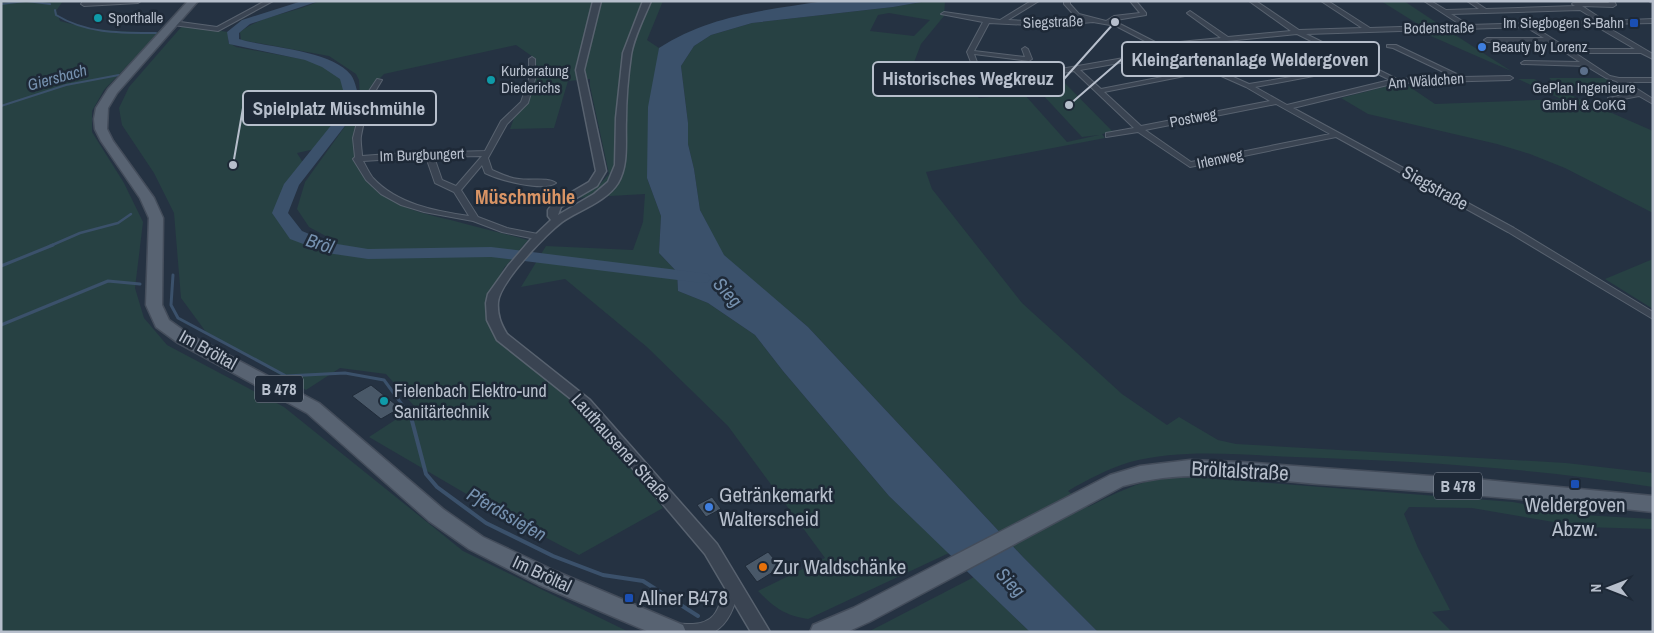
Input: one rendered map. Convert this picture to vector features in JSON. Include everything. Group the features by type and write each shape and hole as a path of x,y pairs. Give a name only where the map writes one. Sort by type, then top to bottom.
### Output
{"main road":[{"name":"Im Bröltal","path":"193,1 112,91 102,108 100,119 101,129 107,142 147,198 156,218 154,305 162,323 184,339 313,408 436,515 476,543 547,578 674,631"},
{"name":"Bröltalstraße","path":"826,631 861,615 1099,489 1138,472 1185,468 1407,482 1653,504"}],"street":[{"path":"87,1 84,4 138,1"},
{"path":"173,23 218,28 270,1"},
{"path":"558,220 553,216 553,210 557,205 593,184 601,171 580,70 597,1"},
{"name":"Lauthausener Straße","path":"647,1 626,53 620,118 620,164 613,183 598,196 558,220 537,239 512,268 494,294 492,320 502,337 585,403 711,549 761,632"},
{"path":"1002,22 1025,6 1036,1"},
{"path":"1067,1 1067,4 1077,14 1093,20"},
{"path":"1108,22 1114,18 1144,14 1133,1"},
{"path":"1252,1 1298,32 1396,81"},
{"path":"1324,1 1369,30"},
{"path":"1427,1 1468,27"},
{"path":"1470,1 1485,11"},
{"path":"1523,1 1537,9"},
{"path":"1445,12 1537,9 1575,4 1614,5 1610,1"},
{"path":"1575,4 1605,23"},
{"path":"1190,13 1226,39"},
{"name":"Siegstraße","path":"944,14 987,21 1050,24 1093,20 1108,22 1128,30 1158,46 1248,86 1511,230 1653,316"},
{"path":"987,21 970,52 980,79 992,83 1170,51"},
{"name":"Bodenstraße","path":"1158,46 1298,32 1653,21"},
{"path":"1596,23 1653,57"},
{"path":"1529,26 1608,77 1618,80 1653,80"},
{"path":"1487,40 1552,40"},
{"path":"1389,46 1394,46 1461,78"},
{"path":"970,52 1029,59 1025,49"},
{"path":"1568,51 1653,50"},
{"path":"458,190 486,156 504,123 524,103 532,79 532,59"},
{"path":"1524,63 1588,64"},
{"name":"Irlenweg","path":"1076,69 1139,129 1190,165 1336,135"},
{"path":"1099,91 1212,69"},
{"path":"1248,86 1319,73"},
{"name":"Am Wäldchen","path":"1286,107 1396,81 1510,78"},
{"path":"379,80 360,119 356,136 357,159 362,173 378,188 398,202 427,210 475,219 537,239"},
{"path":"1618,80 1653,102"},
{"path":"1611,100 1639,94"},
{"name":"Postweg","path":"1110,135 1276,102"},
{"path":"429,155 438,180 458,190 475,219"},
{"name":"Im Burgbungert","path":"357,159 429,155 486,156"},
{"path":"486,156 488,171 504,179 521,183 552,183"},
{"name":"Im Bröltal","path":"674,631 696,631 718,623 725,612 733,586"}],"green space":[{"path":"1,1 63,1 56,11 60,21 109,30 159,32 104,90 92,111 92,132 124,183 143,222 135,288 144,318 167,345 284,407 463,551 629,632 1,632"},
{"path":"319,1 663,1 647,40 659,48 647,178 661,216 659,253 677,272 678,291 708,303 755,335 783,371 889,496 949,553 808,619 780,610 758,591 825,558 728,426 647,347 565,279 521,287 546,246 633,250 643,222 645,194 575,198 600,184 609,174 590,79 568,81 554,128 510,129 536,59 516,45 384,74 371,90 357,123 353,148 356,159 360,170 375,188 396,203 428,215 528,240 504,268 488,298 498,339 588,415 663,508 579,555 499,513 369,437 415,407 386,374 340,368 306,390 206,332 181,298 174,213 154,173 122,125 119,108 129,87 183,25 228,32 228,42 236,47 318,62 343,77 351,101 315,149 297,153 302,161 307,161 289,184 278,214 291,237 323,251 341,255 335,241 309,227 297,209 305,182 351,118 360,99 359,80 356,74 329,56 241,40 240,32 258,21"},
{"path":"927,1 945,1 944,16 921,44 908,78 911,94 972,91 979,98 1024,94 1067,142 1099,135 1082,137 1028,79 1056,74 1113,132 1102,134 1105,138 926,172 932,189 1022,303 1122,394 1167,425 1179,417 1218,440 1236,444 1566,463 1653,473 1653,487 1519,470 1429,463 1233,454 1171,455 1130,462 1083,482 1068,491 1088,507 1145,482 1166,478 1206,478 1513,502 1582,515 1653,519 1653,529 1583,527 1472,508 1409,507 1404,514 1418,548 1450,610 1432,612 1452,632 1098,632 1023,557 808,327 723,255 700,210 688,144 688,123 681,66 694,46 711,35 752,23 893,7","holes":["889,13 930,20 914,36 870,31 878,15"]},
{"path":"1381,1 1404,1 1440,25 1421,26"},
{"path":"1417,30 1449,31 1511,71"},
{"path":"1549,78 1603,78 1612,81 1571,91 1547,82 1551,80"},
{"path":"1518,79 1534,79 1653,131 1653,213 1565,168 1530,154 1497,144 1368,114 1341,98 1392,85 1407,85 1435,104 1561,99"},
{"path":"1653,259 1653,309 1605,279"},
{"path":"974,577 1030,632 868,632"}],"water":[{"name":"Sieg","path":"825,1 927,1 893,7 752,23 711,35 694,46 681,66 688,123 688,144 700,210 724,255 808,327 1023,557 1098,632 1030,632 889,496 783,371 755,335 708,303 678,291 677,272 659,253 661,216 647,178 648,107 659,48 678,37 718,21 760,11"}],"building":[{"path":"1310,42 1327,51 1311,54 1294,45"},
{"name":"Fielenbach Elektro-und Sanitärtechnik","path":"371,385 400,408 381,419 352,396"},
{"name":"Getränkemarkt Walterscheid","path":"712,497 721,509 706,517 697,505"},
{"name":"Zur Waldschänke","path":"768,552 781,567 757,582 745,566"}],"waterway":[{"path":"1,4 25,1"},
{"path":"27,1 50,4"},
{"name":"Bröl","path":"314,1 246,22 233,32 233,41 310,57 327,64 346,77 353,101 343,119 292,184 280,213 296,235 327,248 368,254 491,252 702,278"},
{"path":"55,10 56,15 80,26 92,29 156,33"},
{"name":"Giersbach","path":"1,106 66,85 119,75"},
{"path":"50,246 80,233 118,223 131,214"},
{"path":"1,266 53,245"},
{"name":"Pferdssiefen","path":"173,275 171,305 178,318 286,376 345,373 384,380 412,418"},
{"name":"Pferdssiefen","path":"1,325 108,281 140,284"},
{"name":"Pferdssiefen","path":"411,417 426,474 437,487 486,523 553,556 603,575 643,581 698,616"}],"railway":[{"path":"1649,1 1653,4"}],"place":[{"name":"Sporthalle","path":"98,18"},
{"name":"Historisches Wegkreuz","path":"1115,22"},
{"name":"Im Siegbogen S-Bahn","path":"1634,23"},
{"name":"Beauty by Lorenz","path":"1482,47"},
{"name":"GePlan Ingenieure GmbH & CoKG","path":"1584,71"},
{"name":"Kurberatung Diederichs","path":"491,80"},
{"name":"Kleingartenanlage Weldergoven","path":"1069,105"},
{"name":"Spielplatz Müschmühle","path":"233,165"},
{"name":"Fielenbach Elektro-und Sanitärtechnik","path":"384,401"},
{"name":"Weldergoven Abzw.","path":"1575,484"},
{"name":"Getränkemarkt Walterscheid","path":"709,507"},
{"name":"Zur Waldschänke","path":"763,567"},
{"name":"Allner B478","path":"629,598"}],"district":[{"name":"Müschmühle","path":"525,197"}]}
